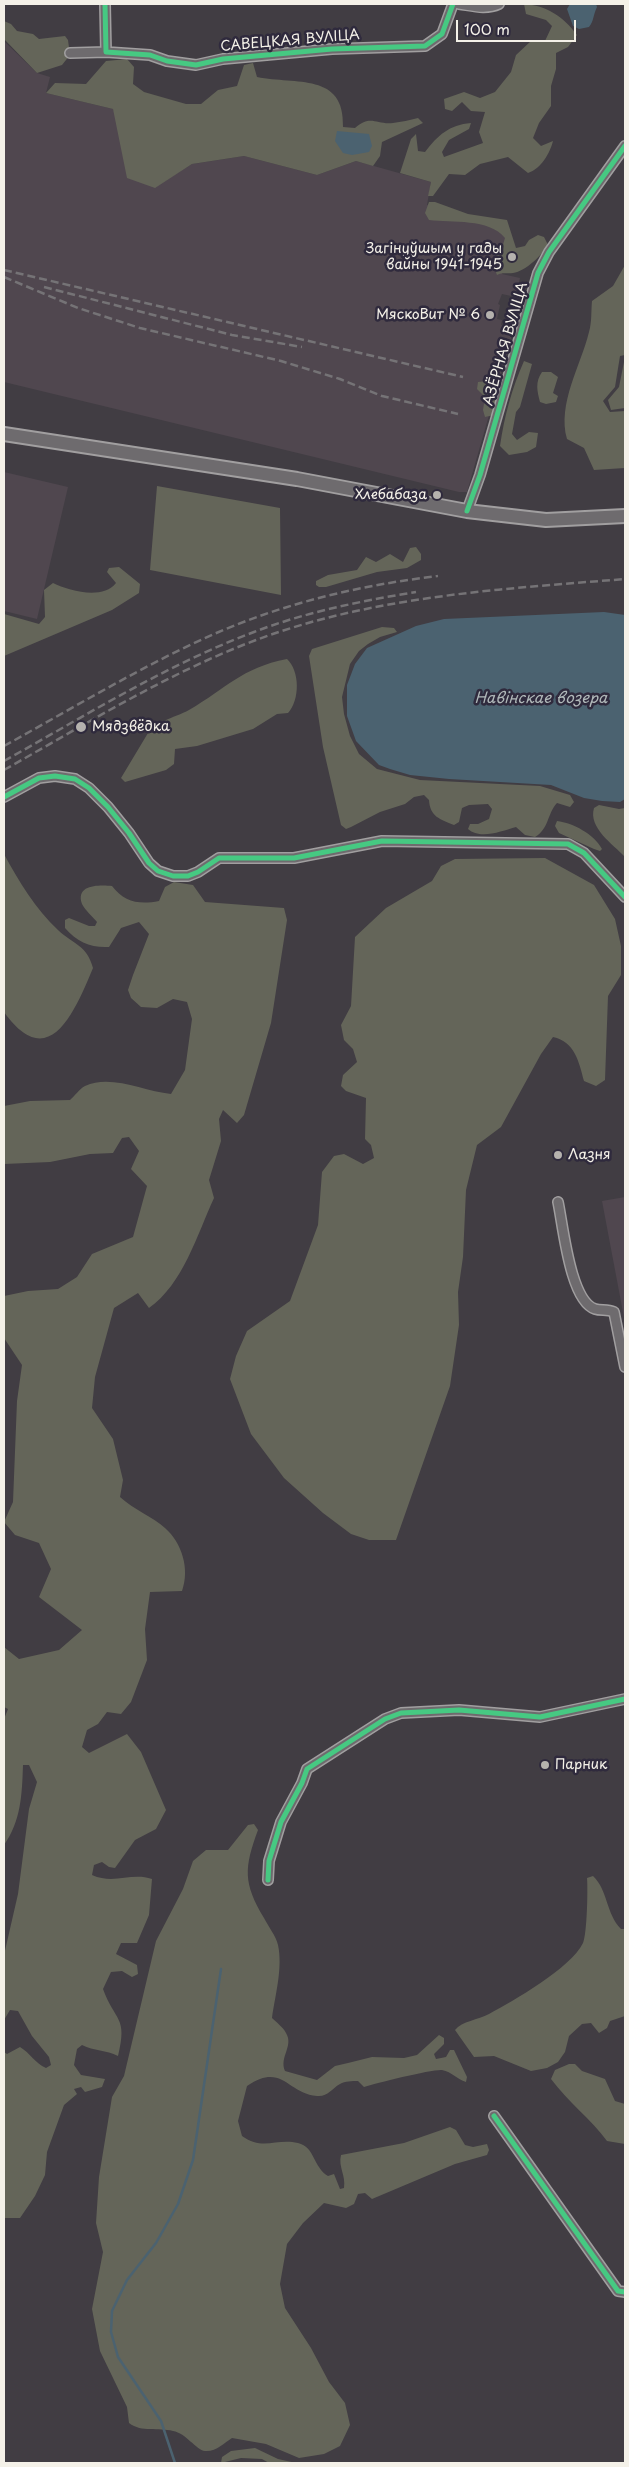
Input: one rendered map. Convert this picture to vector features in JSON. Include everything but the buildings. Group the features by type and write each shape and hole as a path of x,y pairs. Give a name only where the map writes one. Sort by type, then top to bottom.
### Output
{"main road":[{"path":"4,434 296,479 467,511 546,520 625,516"}],"street":[{"path":"105,4 106,52"},
{"name":"САВЕЦКАЯ ВУЛІЦА","path":"70,53 106,52 150,55 167,61 196,65 223,59 332,49 425,46 442,34 453,4"},
{"path":"460,4 479,8 492,7 499,4"},
{"name":"АЗЁРНАЯ ВУЛІЦА","path":"467,511 480,475 538,273 549,252 625,146"},
{"path":"4,797 39,778 55,776 75,779 89,788 108,807 129,832 149,863 158,871 173,876 188,876 198,872 219,858 294,858 382,840 568,844 584,854 625,897"},
{"path":"558,1202 572,1276 585,1301 595,1309 608,1309 614,1312 624,1354 625,1368"},
{"path":"268,1880 269,1861 281,1822 302,1783 307,1769 385,1719 401,1713 458,1710 540,1717 625,1699"},
{"path":"494,2116 618,2291 625,2292"}],"shaded area":[{"path":"524,4 540,7 554,13 577,35 568,47 556,53 556,69 551,86 551,106 539,123 533,138 541,146 553,141 550,150 541,164 528,173 508,157 480,164 465,175 449,174 433,196 428,196 431,182 400,173 411,139 416,134 418,151 425,152 445,132 456,126 471,123 469,129 449,140 442,152 444,157 483,143 479,132 485,112 471,111 462,102 452,111 445,109 444,99 464,92 480,98 495,92 511,72 516,55 531,41 545,41 552,26 546,20 526,14"},
{"path":"4,21 11,24 17,31 33,34 39,39 65,36 68,40 70,55 62,65 37,73 4,39"},
{"path":"4,41 37,73 50,77 46,93 113,109 155,187 192,164 244,156 317,175 356,161 431,182 427,205 503,224 506,232 502,274 520,278 516,297 502,294 498,304 500,305 497,319 502,320 501,325 514,328 467,492 459,492 4,382"},
{"path":"127,59 134,67 133,84 144,92 186,104 201,104 218,90 237,86 244,65 253,63 257,77 315,84 327,89 336,97 341,109 343,127 355,128 370,121 393,123 418,118 423,123 382,142 380,156 373,166 356,161 317,175 244,156 192,164 155,188 127,178 113,109 46,93 55,83 86,84 106,61"},
{"path":"429,202 435,202 468,214 507,220 516,248 525,246 529,240 538,235 544,237 548,245 538,258 518,272 497,275 494,267 494,255 502,248 505,238 490,227 480,224 429,220 425,213"},
{"path":"625,265 625,355 620,356 615,387 603,401 610,412 625,411 625,468 594,470 584,448 567,439 565,412 567,398 590,328 592,301 613,286"},
{"path":"625,357 625,408 611,410 608,400 619,387"},
{"path":"524,361 532,364 520,407 516,412 512,434 517,440 529,432 538,433 536,447 527,452 509,455 500,446 506,413"},
{"path":"542,372 551,372 558,377 553,393 558,396 556,402 546,404 540,402 537,387 538,379"},
{"path":"500,380 501,385 494,415 485,417 483,410 485,397 477,389 478,382"},
{"path":"4,472 68,487 37,619 4,611"},
{"path":"157,486 280,508 281,595 150,570"},
{"path":"416,547 421,554 421,560 407,568 377,572 326,587 316,585 316,581 328,575 357,570 366,557 376,562 390,554 403,562 410,548"},
{"path":"119,567 140,584 139,593 112,610 4,656 4,614 39,624 45,617 44,590 53,583 68,589 95,593 110,588 116,583 107,572 109,568"},
{"path":"382,627 394,628 397,632 380,637 359,651 350,664 342,697 350,736 359,754 377,769 420,780 540,786 570,795 574,802 570,807 557,803 540,834 535,837 525,835 516,827 491,834 473,832 468,829 470,824 478,824 489,819 492,809 488,804 469,805 462,808 459,822 454,825 434,814 429,800 424,795 414,797 405,804 380,812 346,829 341,825 323,747 309,656 312,649"},
{"path":"287,659 294,671 297,686 295,701 288,713 277,714 253,729 197,746 175,749 174,764 166,770 125,782 121,778 148,733 159,732 165,727 164,721 189,710 246,673"},
{"path":"599,805 619,809 625,808 625,857 598,829 593,815 594,808"},
{"path":"557,821 570,824 582,830 594,839 602,849 600,851 594,849 559,833 555,826"},
{"path":"4,854 35,904 58,930 84,950 93,968 69,1017 59,1030 47,1037 34,1038 20,1030 4,1012"},
{"path":"545,858 594,885 615,919 621,946 621,975 608,996 605,1080 596,1086 584,1081 578,1060 571,1048 566,1043 553,1037 541,1054 501,1127 477,1145 466,1190 463,1257 458,1292 459,1325 450,1386 396,1540 369,1540 351,1534 323,1513 284,1478 251,1434 230,1379 236,1356 247,1331 290,1301 318,1225 322,1172 334,1156 344,1154 363,1164 374,1158 371,1145 365,1139 366,1098 346,1091 341,1086 343,1075 357,1062 353,1049 344,1040 341,1025 351,1006 355,937 386,908 432,881 441,866 455,859"},
{"path":"174,882 193,885 205,902 284,908 287,920 271,1023 244,1115 237,1123 223,1110 219,1119 221,1141 209,1180 214,1198 188,1258 171,1286 161,1298 149,1308 138,1293 114,1308 95,1377 92,1408 113,1439 123,1480 120,1497 160,1524 171,1534 183,1557 185,1574 182,1591 150,1592 145,1629 147,1660 131,1702 121,1714 107,1712 98,1724 87,1730 82,1747 89,1753 127,1734 141,1752 166,1810 156,1829 135,1840 115,1868 109,1867 102,1862 94,1865 92,1875 100,1878 144,1877 152,1879 149,1915 137,1943 121,1943 116,1954 137,1965 138,1974 132,1977 122,1971 111,1972 103,1989 121,2026 121,2043 118,2056 82,2045 77,2049 74,2065 81,2075 105,2079 102,2087 85,2092 81,2087 74,2089 77,2094 64,2105 47,2152 45,2175 35,2196 20,2218 4,2218 4,2052 7,2054 20,2047 42,2066 46,2068 51,2065 49,2057 32,2036 18,2011 10,2010 4,2020 4,1955 18,1894 29,1809 37,1782 29,1765 23,1765 20,1807 14,1827 4,1845 4,1719 8,1709 4,1707 4,1647 19,1659 59,1650 82,1630 39,1597 51,1569 39,1543 15,1535 4,1522 13,1502 17,1401 22,1365 4,1338 4,1296 28,1291 58,1289 77,1277 92,1254 133,1237 147,1186 131,1169 139,1151 129,1137 122,1138 113,1153 90,1154 50,1162 4,1164 4,1106 30,1101 70,1100 85,1086 105,1082 127,1084 171,1094 185,1070 192,1019 187,1002 173,999 157,1008 141,1007 131,998 128,990 149,934 139,922 121,928 109,947 96,946 74,937 65,928 65,920 69,918 89,926 95,926 97,922 83,906 81,897 85,889 90,887 112,886 127,899 145,903 159,901 165,887"},
{"path":"625,1197 625,1323 602,1201"},
{"path":"254,1824 258,1830 248,1865 249,1885 257,1906 278,1945 280,1963 272,2018 283,2029 288,2038 288,2047 284,2061 285,2071 317,2080 335,2066 372,2057 404,2058 417,2055 439,2035 444,2038 444,2044 434,2054 436,2059 446,2057 450,2050 454,2050 467,2077 466,2082 449,2072 437,2070 364,2087 358,2081 349,2081 340,2084 327,2094 321,2096 307,2094 277,2078 259,2079 247,2086 238,2121 242,2136 257,2143 290,2142 304,2145 323,2172 328,2176 334,2174 340,2189 344,2188 340,2163 341,2155 404,2143 450,2127 456,2130 465,2145 473,2147 487,2144 489,2150 487,2155 455,2164 372,2199 365,2193 358,2194 354,2204 346,2208 324,2203 303,2223 287,2244 280,2284 285,2308 311,2348 329,2382 345,2403 350,2425 340,2446 324,2454 299,2458 266,2444 232,2438 216,2449 205,2451 198,2448 178,2432 139,2428 129,2423 127,2407 100,2351 92,2309 103,2252 96,2223 99,2177 112,2097 124,2076 156,1941 183,1889 193,1861 206,1850 228,1850 248,1825"},
{"path":"593,1876 602,1888 616,1923 621,1929 625,1929 625,2016 610,2021 607,2028 599,2033 591,2023 582,2024 569,2036 565,2052 558,2062 547,2068 531,2071 494,2056 474,2057 455,2030 462,2025 489,2014 526,1992 567,1963 576,1953 584,1938 587,1878"},
{"path":"569,2064 575,2064 582,2071 605,2079 615,2101 625,2104 625,2144 607,2141 551,2079 555,2070"},
{"path":"255,2448 278,2459 296,2463 269,2463 262,2459 241,2458 221,2463 222,2457 231,2451"}],"water":[{"path":"570,4 596,4 597,7 589,27 579,29 573,26 567,9"},
{"path":"337,131 369,134 372,146 369,152 352,155 343,153 335,141"},
{"name":"Навінскае возера","path":"604,612 625,615 625,799 620,802 584,798 551,785 410,775 379,765 356,741 347,716 347,685 355,664 367,648 416,626 444,619"}],"waterway":[{"path":"175,2463 161,2421 118,2357 111,2332 112,2311 127,2280 156,2243 178,2204 193,2160 221,1969"}],"railway":[{"path":"4,270 463,377"},
{"path":"4,277 78,308 140,328 281,361 340,379 382,396 458,414"},
{"path":"44,287 232,335 302,347"},
{"path":"4,746 187,646 241,623 296,604 352,590 438,576"},
{"path":"4,770 128,700 191,668 256,640 301,625 346,613 438,597 625,579"},
{"path":"4,761 126,692 221,645 274,625 314,613 354,603 416,592"}],"cycle path":[{"path":"105,4 106,52 150,55 167,61 196,65 223,59 332,49 425,46 442,34 453,4"},
{"path":"467,511 480,475 538,273 549,252 625,146"},
{"path":"4,797 39,778 55,776 75,779 89,788 108,807 129,833 149,863 158,871 173,876 188,876 198,872 219,858 294,858 382,841 568,844 584,853 625,897"},
{"path":"268,1880 269,1861 281,1822 302,1783 307,1769 385,1719 401,1713 459,1710 540,1717 625,1699"},
{"path":"494,2116 618,2291 625,2292"}],"place":[{"name":"Загінуўшым у гады вайны 1941-1945","path":"512,257"},
{"name":"МяскоВит № 6","path":"490,315"},
{"name":"Хлебабаза","path":"437,495"},
{"name":"Мядзвёдка","path":"81,727"},
{"name":"Лазня","path":"558,1155"},
{"name":"Парник","path":"545,1765"}]}
